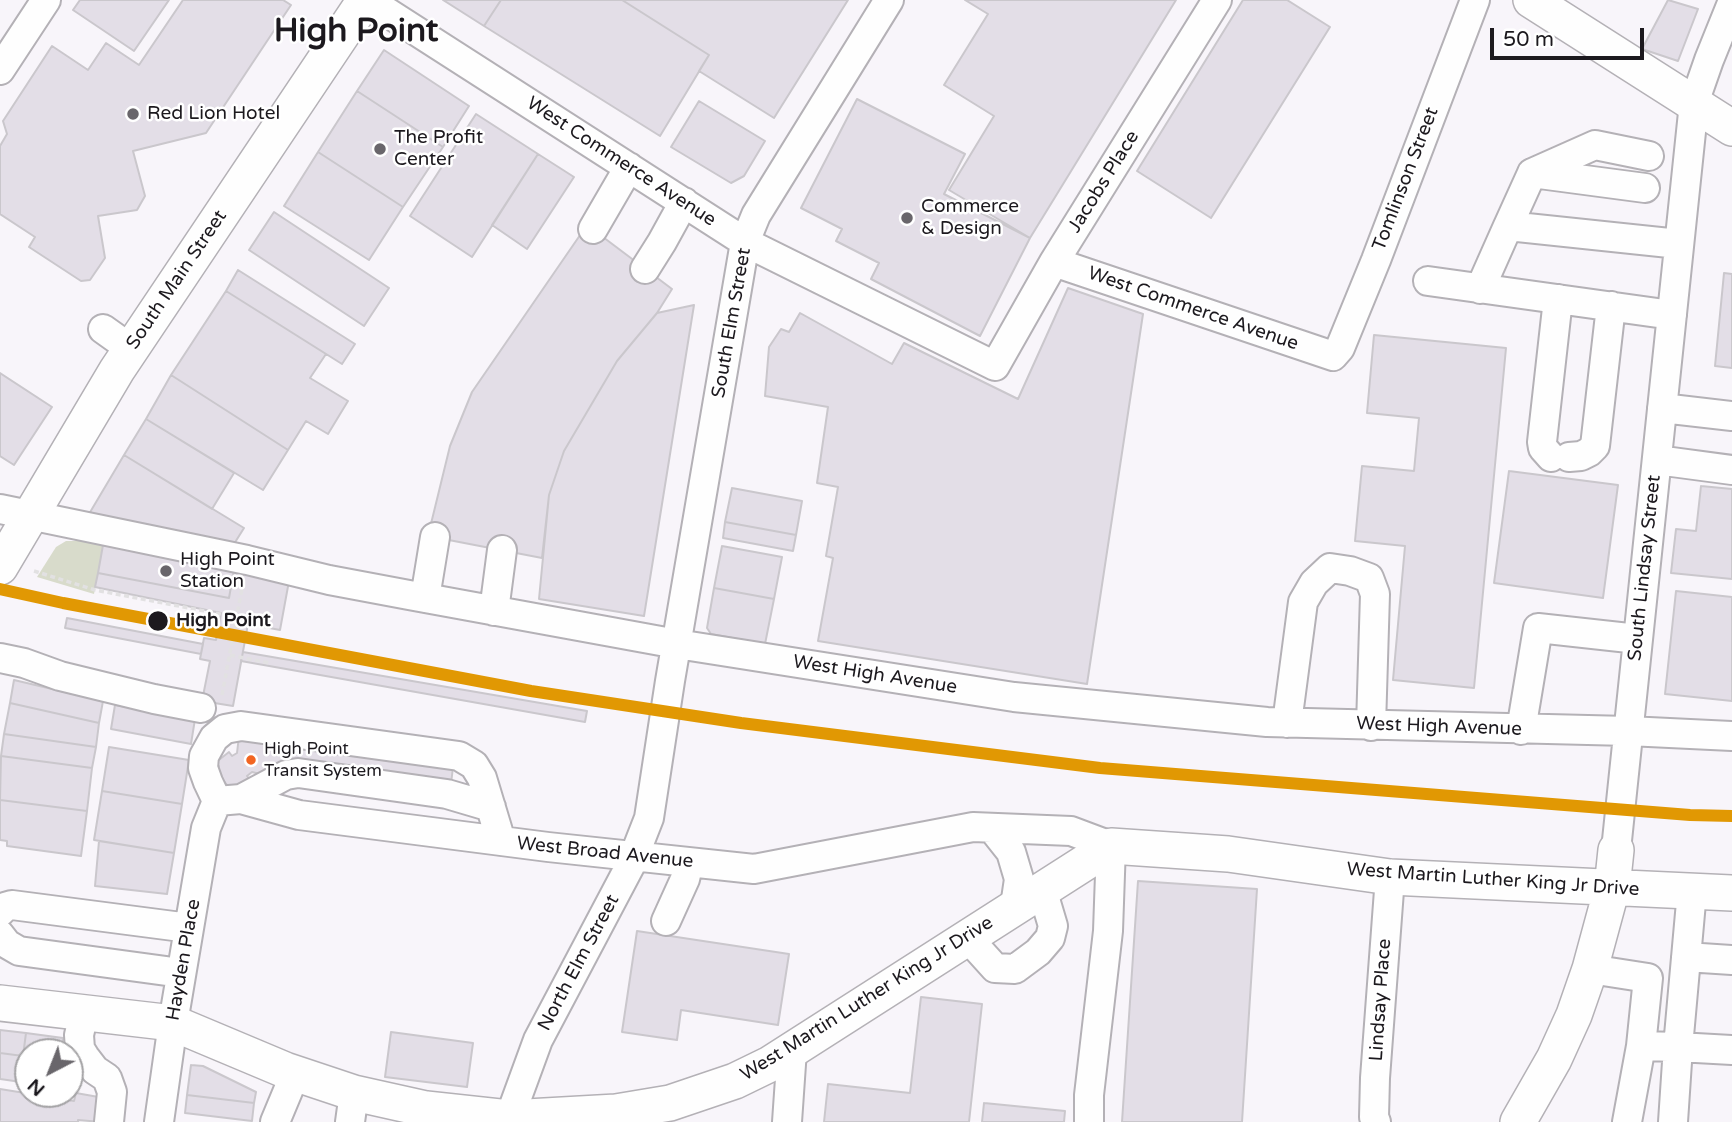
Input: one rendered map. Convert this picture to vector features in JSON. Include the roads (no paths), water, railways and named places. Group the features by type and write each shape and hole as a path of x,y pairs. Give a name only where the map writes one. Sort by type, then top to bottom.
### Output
{"main road":[{"name":"South Main Street","path":"17,569 15,512 117,339 367,0"},
{"path":"1531,0 1732,128"},
{"name":"West Martin Luther King Jr Drive","path":"0,1003 173,1023 295,1074 352,1108 426,1109 508,1120 616,1112 670,1103 682,1111 770,1064 1111,846 1228,854 1390,877 1732,893"},
{"name":"South Lindsay Street","path":"1518,1122 1554,1059 1574,1015 1590,969 1612,888 1616,850"}],"street":[{"path":"0,70 46,0"},
{"name":"West Commerce Avenue","path":"367,0 746,242 995,366"},
{"name":"South Elm Street","path":"670,681 746,242 757,215 889,0"},
{"name":"Jacobs Place","path":"995,366 1054,262 1217,0"},
{"name":"Tomlinson Street","path":"1333,356 1340,348 1355,311 1475,0"},
{"name":"South Lindsay Street","path":"1616,850 1694,103 1732,3"},
{"path":"1480,289 1532,173 1595,145 1649,156"},
{"path":"593,229 629,167"},
{"path":"1532,173 1645,188"},
{"path":"645,269 684,202"},
{"path":"1508,226 1679,244"},
{"name":"West Commerce Avenue","path":"1054,262 1333,356"},
{"path":"1428,281 1672,315"},
{"path":"1558,299 1542,442 1543,448 1560,457 1581,456 1595,446 1611,306"},
{"path":"1662,408 1732,416"},
{"path":"1657,460 1732,470"},
{"name":"West High Avenue","path":"15,512 169,543 329,580 494,611 677,644 1014,697 1267,722 1732,736"},
{"path":"425,598 435,537"},
{"path":"494,611 502,550"},
{"path":"1287,723 1303,602 1314,583 1330,568 1369,578 1375,594 1371,726"},
{"path":"1521,730 1538,628 1638,639"},
{"path":"0,658 127,693 211,703"},
{"name":"North Elm Street","path":"508,1120 538,1040 635,856 649,818 670,681"},
{"path":"491,807 447,794 298,773 286,775 229,800 203,768 204,756 214,738 225,729 241,726 459,757 474,765 482,778 491,807 501,841"},
{"name":"West Broad Avenue","path":"229,800 299,815 754,869 973,827 1071,831 1111,846"},
{"name":"Hayden Place","path":"159,1122 206,828 229,800"},
{"path":"967,937 995,968 1015,969 1038,952 1050,938 1053,926 1028,897 1011,852 992,828"},
{"path":"1089,1122 1089,1095 1108,931 1111,846"},
{"path":"666,921 685,879 689,862"},
{"name":"Lindsay Place","path":"1376,1122 1375,1078 1390,877"},
{"path":"1673,1122 1692,891"},
{"path":"0,912 12,905 189,928"},
{"path":"0,935 19,951 181,973"},
{"path":"1590,969 1648,978 1732,960"},
{"path":"1627,1122 1641,1045 1648,978"},
{"path":"84,1013 79,1035 80,1049 95,1070 107,1078 112,1092 109,1122"},
{"path":"1641,1045 1732,1050"},
{"path":"787,1122 792,1050"},
{"path":"275,1122 295,1074"}],"place":[{"name":"Red Lion Hotel","path":"133,114"},
{"name":"The Profit Center","path":"380,149"},
{"name":"Commerce & Design","path":"907,218"},
{"name":"High Point Station","path":"166,571"},
{"name":"High Point","path":"158,621"},
{"name":"High Point Transit System","path":"251,760"}],"district":[{"name":"High Point","path":"356,32"}]}
